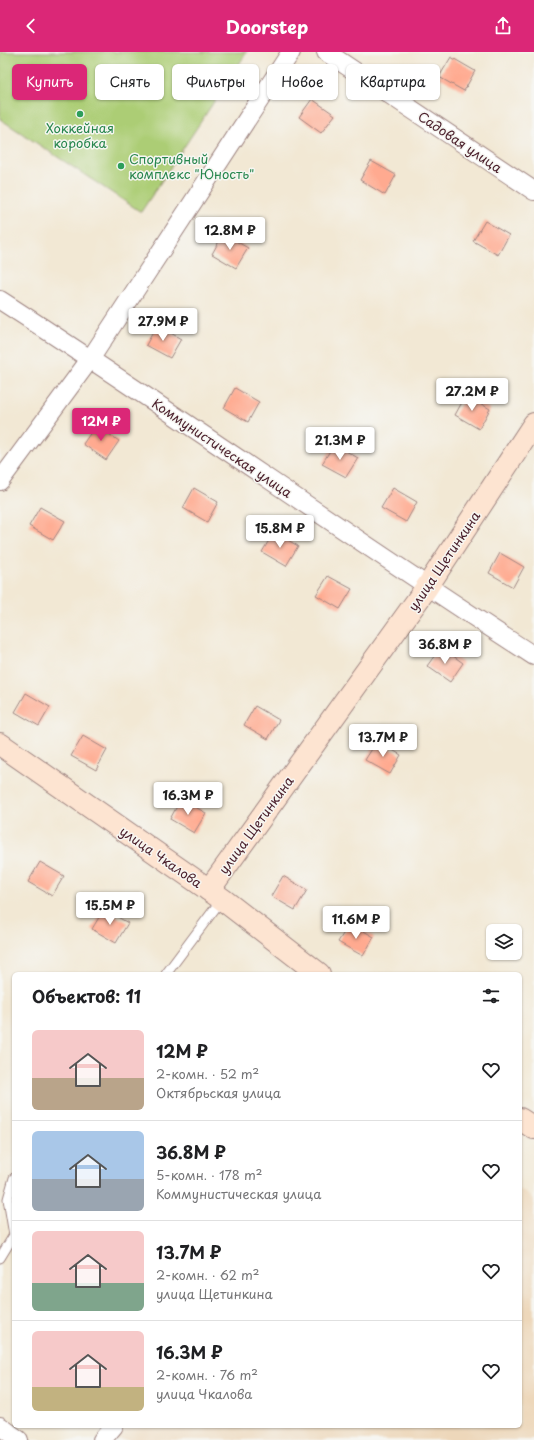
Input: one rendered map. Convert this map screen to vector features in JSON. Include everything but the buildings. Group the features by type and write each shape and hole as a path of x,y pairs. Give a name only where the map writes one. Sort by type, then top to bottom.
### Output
{"street":[{"path":"0,481 90,358 291,52"},
{"name":"Садовая улица","path":"326,52 534,191"},
{"name":"Коммунистическая улица","path":"0,300 90,358 428,588 534,656"},
{"name":"улица Щетинкина","path":"216,895 428,588 534,424"},
{"name":"улица Чкалова","path":"0,744 216,895 316,972"},
{"path":"522,1120 534,1128"},
{"path":"0,1426 19,1440"},
{"path":"102,1440 112,1428"}],"lane":[{"path":"167,972 216,895"},
{"path":"12,1185 8,1199 12,1223"},
{"path":"0,1258 12,1238"}],"shaded area":[{"path":"522,1190 534,1199 534,1440 103,1440 113,1428 522,1428"}],"green space":[{"name":"Спортивный комплекс \"Юность\"","path":"0,52 247,52 239,64 172,64 172,100 215,100 141,212 0,119"}],"place":[{"name":"Хоккейная коробка","path":"80,114"},
{"name":"Спортивный комплекс \"Юность\"","path":"121,166"}]}
